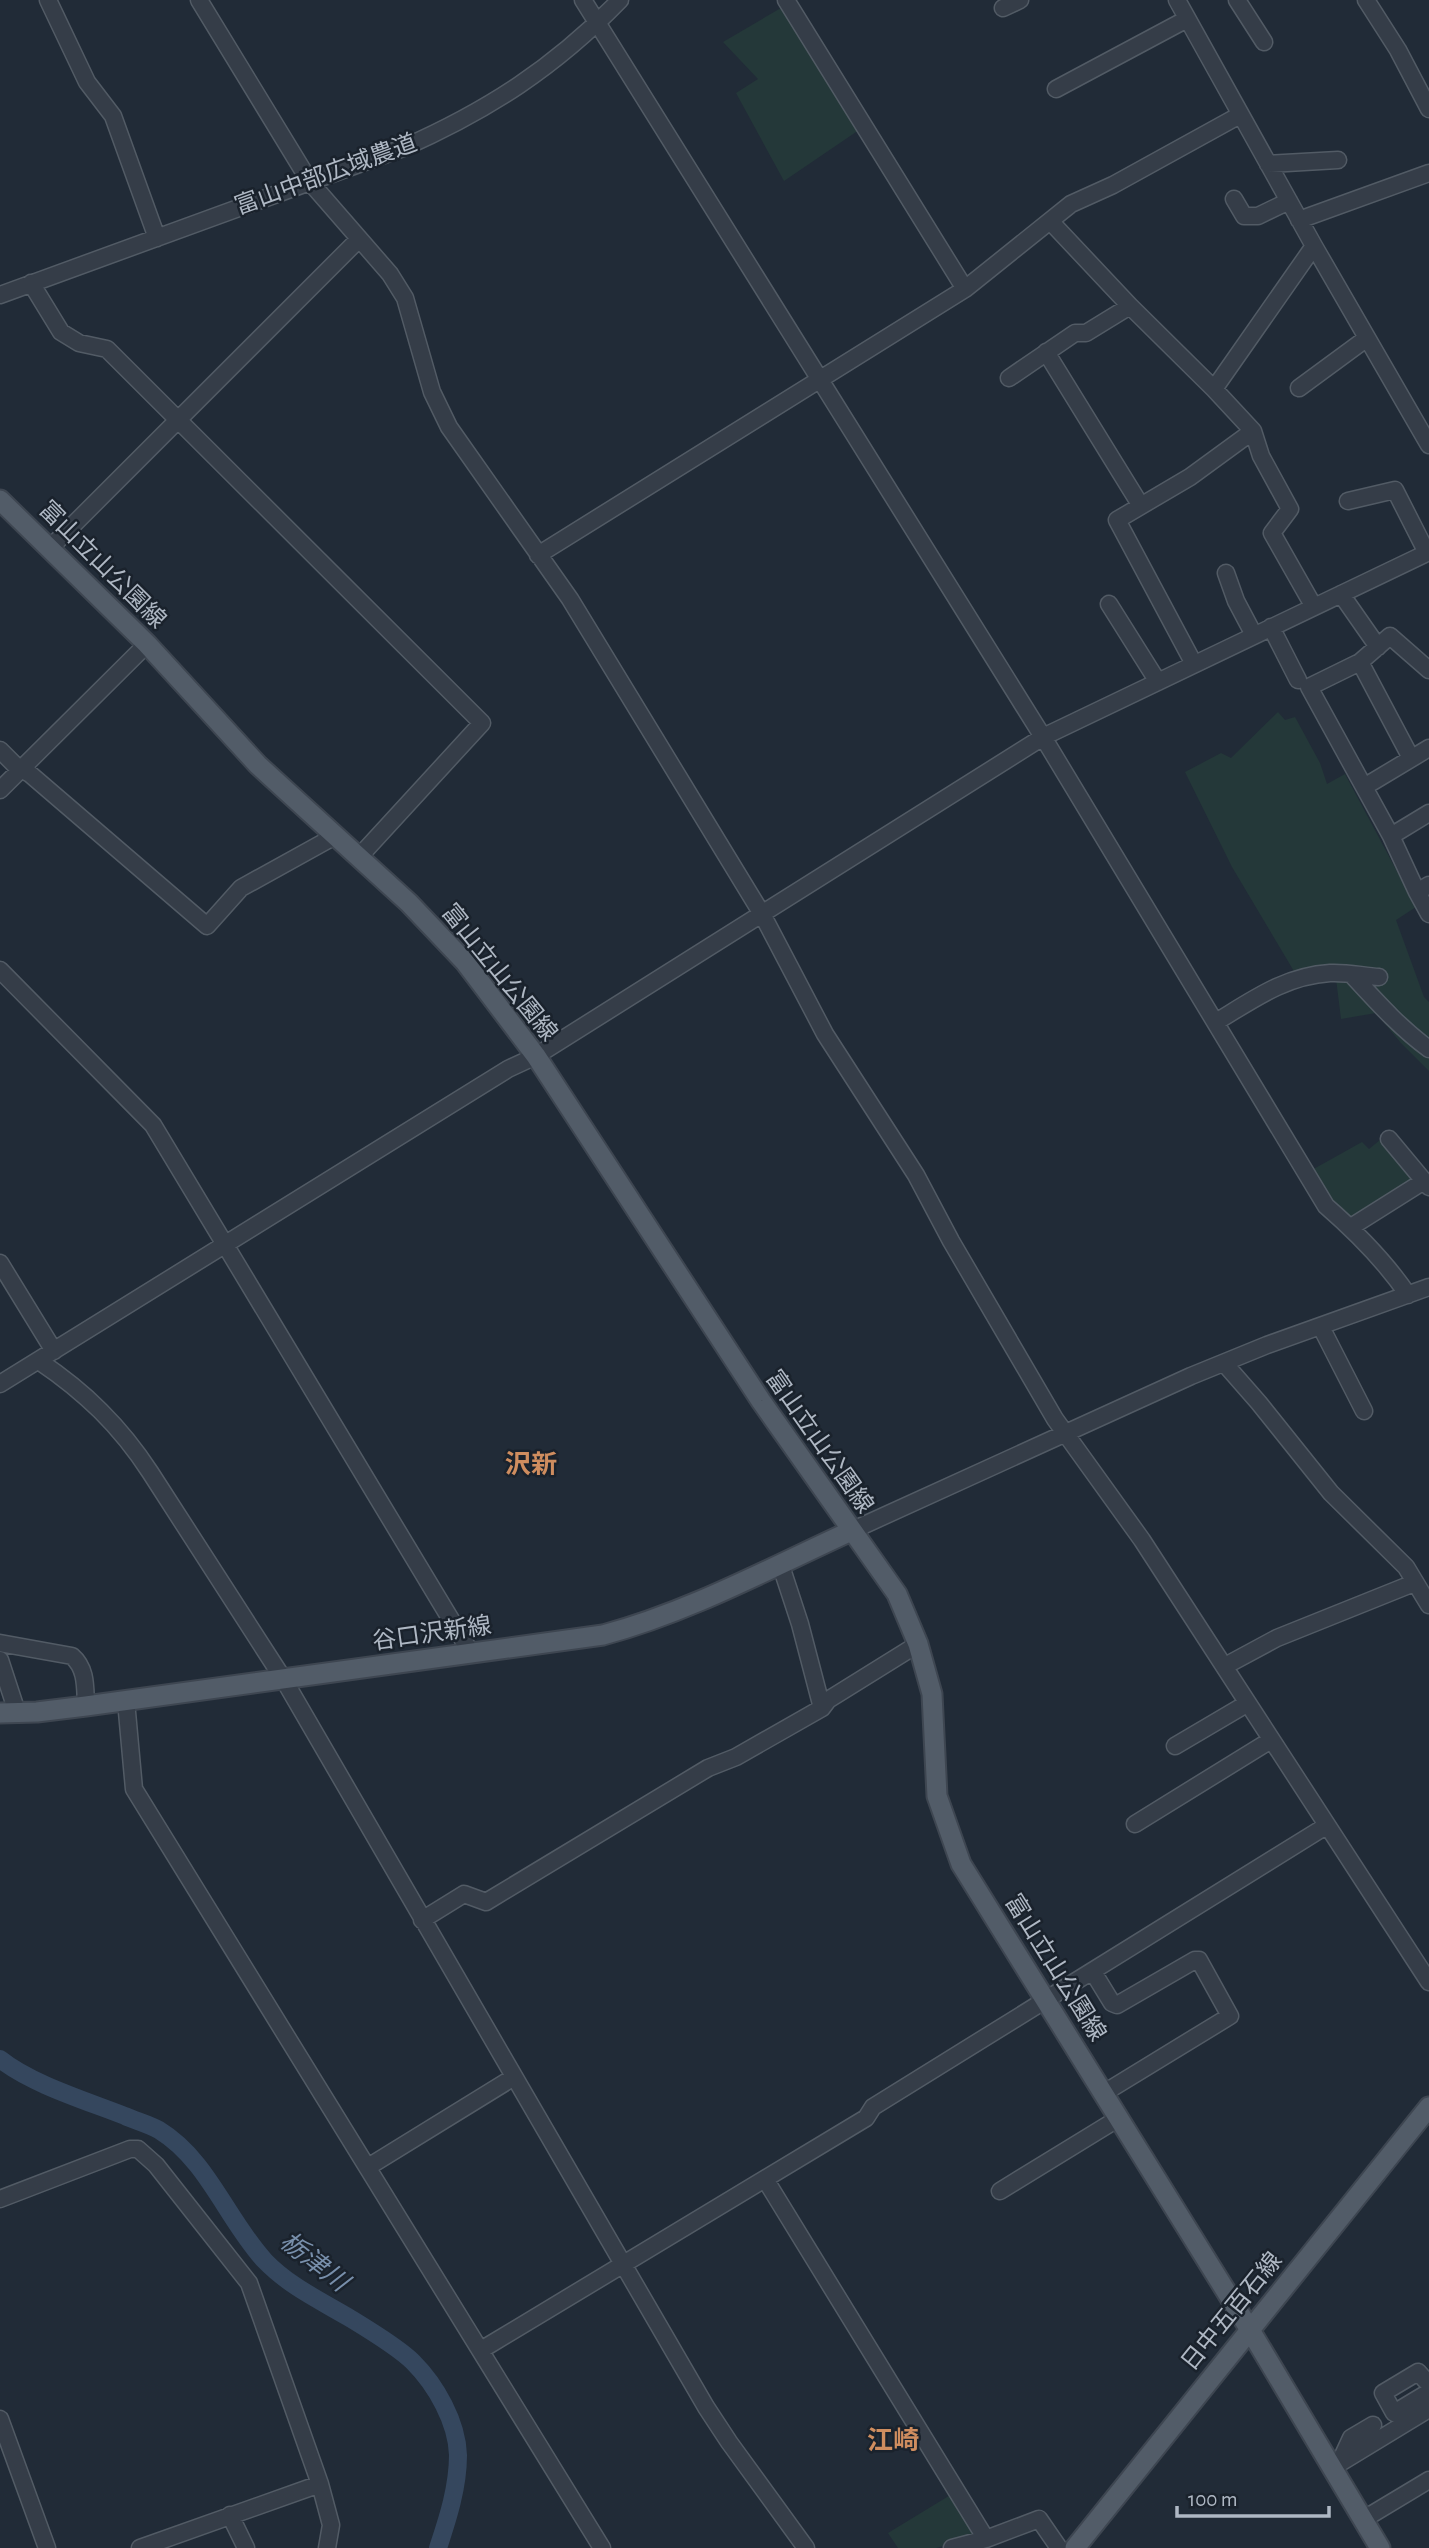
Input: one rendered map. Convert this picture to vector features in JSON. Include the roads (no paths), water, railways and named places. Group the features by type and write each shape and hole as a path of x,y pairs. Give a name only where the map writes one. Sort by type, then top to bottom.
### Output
{"main road":[{"name":"富山立山公園線","path":"0,500 51,547 147,644 258,765 410,903 465,962 536,1056 761,1401 851,1531 879,1565 897,1594 918,1644 932,1694 937,1796 961,1864 1336,2466 1380,2548"},
{"name":"谷口沢新線","path":"8,1713 126,1701 603,1636 638,1626 851,1531"},
{"name":"日中五百石線","path":"1075,2548 1429,2107"}],"street":[{"path":"48,0 88,82 113,116 157,237"},
{"path":"199,0 310,182 390,274 405,298 432,392 449,427 570,599 762,914 825,1034 909,1163 951,1241 1065,1433 1142,1540 1429,1982"},
{"path":"583,0 1043,737 1326,1206 1391,1270 1408,1295"},
{"name":"富山中部広域農道","path":"0,295 403,148 484,109 522,85 597,23 620,0"},
{"path":"786,0 965,289"},
{"path":"1003,8 1020,0"},
{"path":"1177,0 1240,116 1429,444"},
{"path":"1237,0 1264,42"},
{"path":"1366,0 1398,50 1429,109"},
{"path":"1056,89 1187,19"},
{"path":"538,555 965,289 1071,204 1240,116"},
{"path":"1268,164 1338,160"},
{"path":"1300,220 1429,173"},
{"path":"1234,199 1244,216 1258,216 1289,201"},
{"path":"1050,220 1253,431 1261,456 1290,509 1272,533 1314,607"},
{"path":"51,547 359,239"},
{"path":"1214,389 1314,246"},
{"path":"31,283 61,331 79,344 107,349 482,723 359,857"},
{"path":"1009,378 1075,332 1086,332 1130,306"},
{"path":"1299,388 1367,338"},
{"path":"1046,352 1141,506"},
{"path":"1194,664 1117,520 1190,478 1253,431"},
{"path":"0,1384 508,1069 536,1056 1043,737 1428,552 1395,490 1348,501"},
{"path":"1226,573 1236,601 1254,635"},
{"path":"1341,594 1378,647"},
{"path":"1109,604 1158,682"},
{"path":"1271,627 1298,680"},
{"path":"1429,670 1390,636 1360,662 1309,687 1391,836 1423,888 1429,914"},
{"path":"0,790 147,644"},
{"path":"1360,662 1411,758"},
{"path":"1364,786 1429,748"},
{"path":"0,750 206,926 241,888 335,836"},
{"path":"1391,836 1429,813"},
{"path":"0,970 153,1125 471,1653"},
{"path":"1216,1022 1279,984 1332,973 1379,977"},
{"path":"1352,975 1383,1009 1429,1049"},
{"path":"1350,1227 1427,1184 1389,1139"},
{"path":"0,1263 54,1351"},
{"path":"851,1531 1224,1363 1429,1287"},
{"path":"1321,1326 1364,1411"},
{"path":"39,1361 71,1382 128,1438 284,1680 723,2433 806,2548"},
{"path":"1224,1363 1259,1402 1331,1493 1406,1567 1429,1605"},
{"path":"780,1563 800,1624 822,1708"},
{"path":"1225,1666 1277,1638 1414,1583"},
{"path":"0,1643 72,1656 79,1663 84,1676 86,1706"},
{"path":"422,1920 464,1894 486,1902 708,1768 736,1757 822,1708 828,1700 918,1644"},
{"path":"0,1660 8,1713"},
{"path":"126,1701 134,1789 603,2548"},
{"path":"1175,1746 1248,1703"},
{"path":"1135,1824 1271,1740"},
{"path":"481,2350 866,2118 873,2107 1326,1826"},
{"path":"1093,1972 1112,2003 1118,2005 1195,1959 1199,1960 1230,2016 1104,2093"},
{"path":"368,2167 514,2077"},
{"path":"1000,2191 1119,2118"},
{"path":"0,2199 130,2149 138,2149 149,2156 249,2283 320,2484 331,2525 327,2548"},
{"path":"765,2179 986,2539"},
{"path":"1394,2413 1383,2393 1418,2372 1429,2384"},
{"path":"1336,2466 1377,2432 1394,2413 1429,2392"},
{"path":"1377,2432 1429,2409"},
{"path":"0,2419 47,2548"},
{"path":"1364,2519 1429,2480"},
{"path":"140,2548 320,2484"},
{"path":"230,2515 246,2548"},
{"path":"952,2548 986,2539 1039,2519 1059,2548"}],"waterway":[{"name":"栃津川","path":"0,2059 43,2084 159,2130 191,2157 252,2245 274,2270 304,2292 391,2344 421,2371 444,2405 457,2442 458,2467 454,2491 438,2548"}],"district":[{"name":"沢新","path":"531,1465"},
{"name":"江崎","path":"893,2441"}]}
